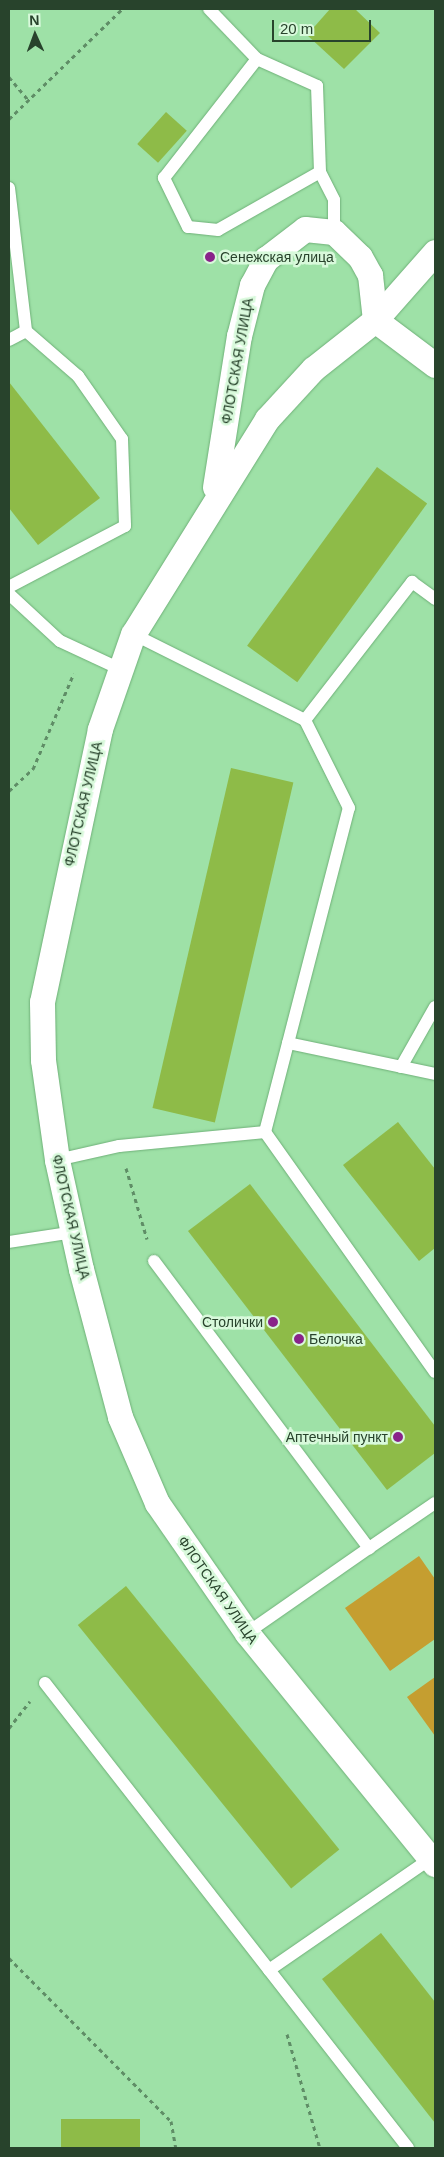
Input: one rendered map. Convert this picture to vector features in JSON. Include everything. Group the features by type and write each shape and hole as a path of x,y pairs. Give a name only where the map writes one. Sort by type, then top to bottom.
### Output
{"street":[{"name":"ФЛОТСКАЯ УЛИЦА","path":"213,498 239,336 257,271 292,235 321,228 334,232"},
{"path":"334,232 360,257 370,275 375,320 435,365"},
{"name":"ФЛОТСКАЯ УЛИЦА","path":"433,1862 247,1633 153,1494 120,1417 57,1160 43,1060 42,1002 74,838 118,668 133,634 213,498 282,400 375,320 435,252"}],"lane":[{"path":"210,9 257,59 317,86 320,172 334,200 334,232"},
{"path":"257,59 164,178 188,227 218,230 320,172"},
{"path":"9,188 26,331 78,376 122,439 125,526 9,587"},
{"path":"9,340 26,331"},
{"path":"306,720 412,582 435,598"},
{"path":"9,594 60,641 118,668"},
{"path":"133,634 306,720 349,808 265,1132 435,1372"},
{"path":"402,1067 435,1007"},
{"path":"288,1043 435,1074"},
{"path":"57,1160 119,1146 265,1132"},
{"path":"9,1242 74,1232"},
{"path":"154,1261 369,1548"},
{"path":"247,1633 435,1503"},
{"path":"45,1683 408,2148"},
{"path":"269,1970 433,1862"}],"path":[{"path":"9,119 122,9"},
{"path":"9,77 28,100"},
{"path":"9,791 33,769 83,651"},
{"path":"119,1146 154,1261"},
{"path":"9,1728 45,1683"},
{"path":"9,1958 171,2121 176,2148"},
{"path":"285,2026 320,2148"}],"shaded area":[{"path":"419,1556 435,1579 435,1639 390,1671 345,1608"},
{"path":"435,1677 435,1736 407,1697"}],"building":[{"path":"330,9 355,9 380,33 344,69 307,35"},
{"path":"166,112 187,131 158,163 137,144"},
{"path":"9,382 100,498 38,545 9,508"},
{"path":"377,467 427,503 297,682 247,646"},
{"path":"231,768 293,782 215,1122 152,1108"},
{"path":"398,1122 435,1169 435,1248 419,1261 343,1165"},
{"path":"250,1184 435,1426 435,1453 387,1490 188,1231"},
{"path":"126,1586 339,1849 291,1888 78,1625"},
{"path":"381,1933 435,2002 435,2123 322,1979"},
{"path":"61,2119 140,2119 140,2148 61,2148"}],"place":[{"name":"Сенежская улица","path":"210,257"},
{"name":"Столички","path":"273,1322"},
{"name":"Белочка","path":"299,1339"},
{"name":"Аптечный пункт","path":"398,1437"}]}
